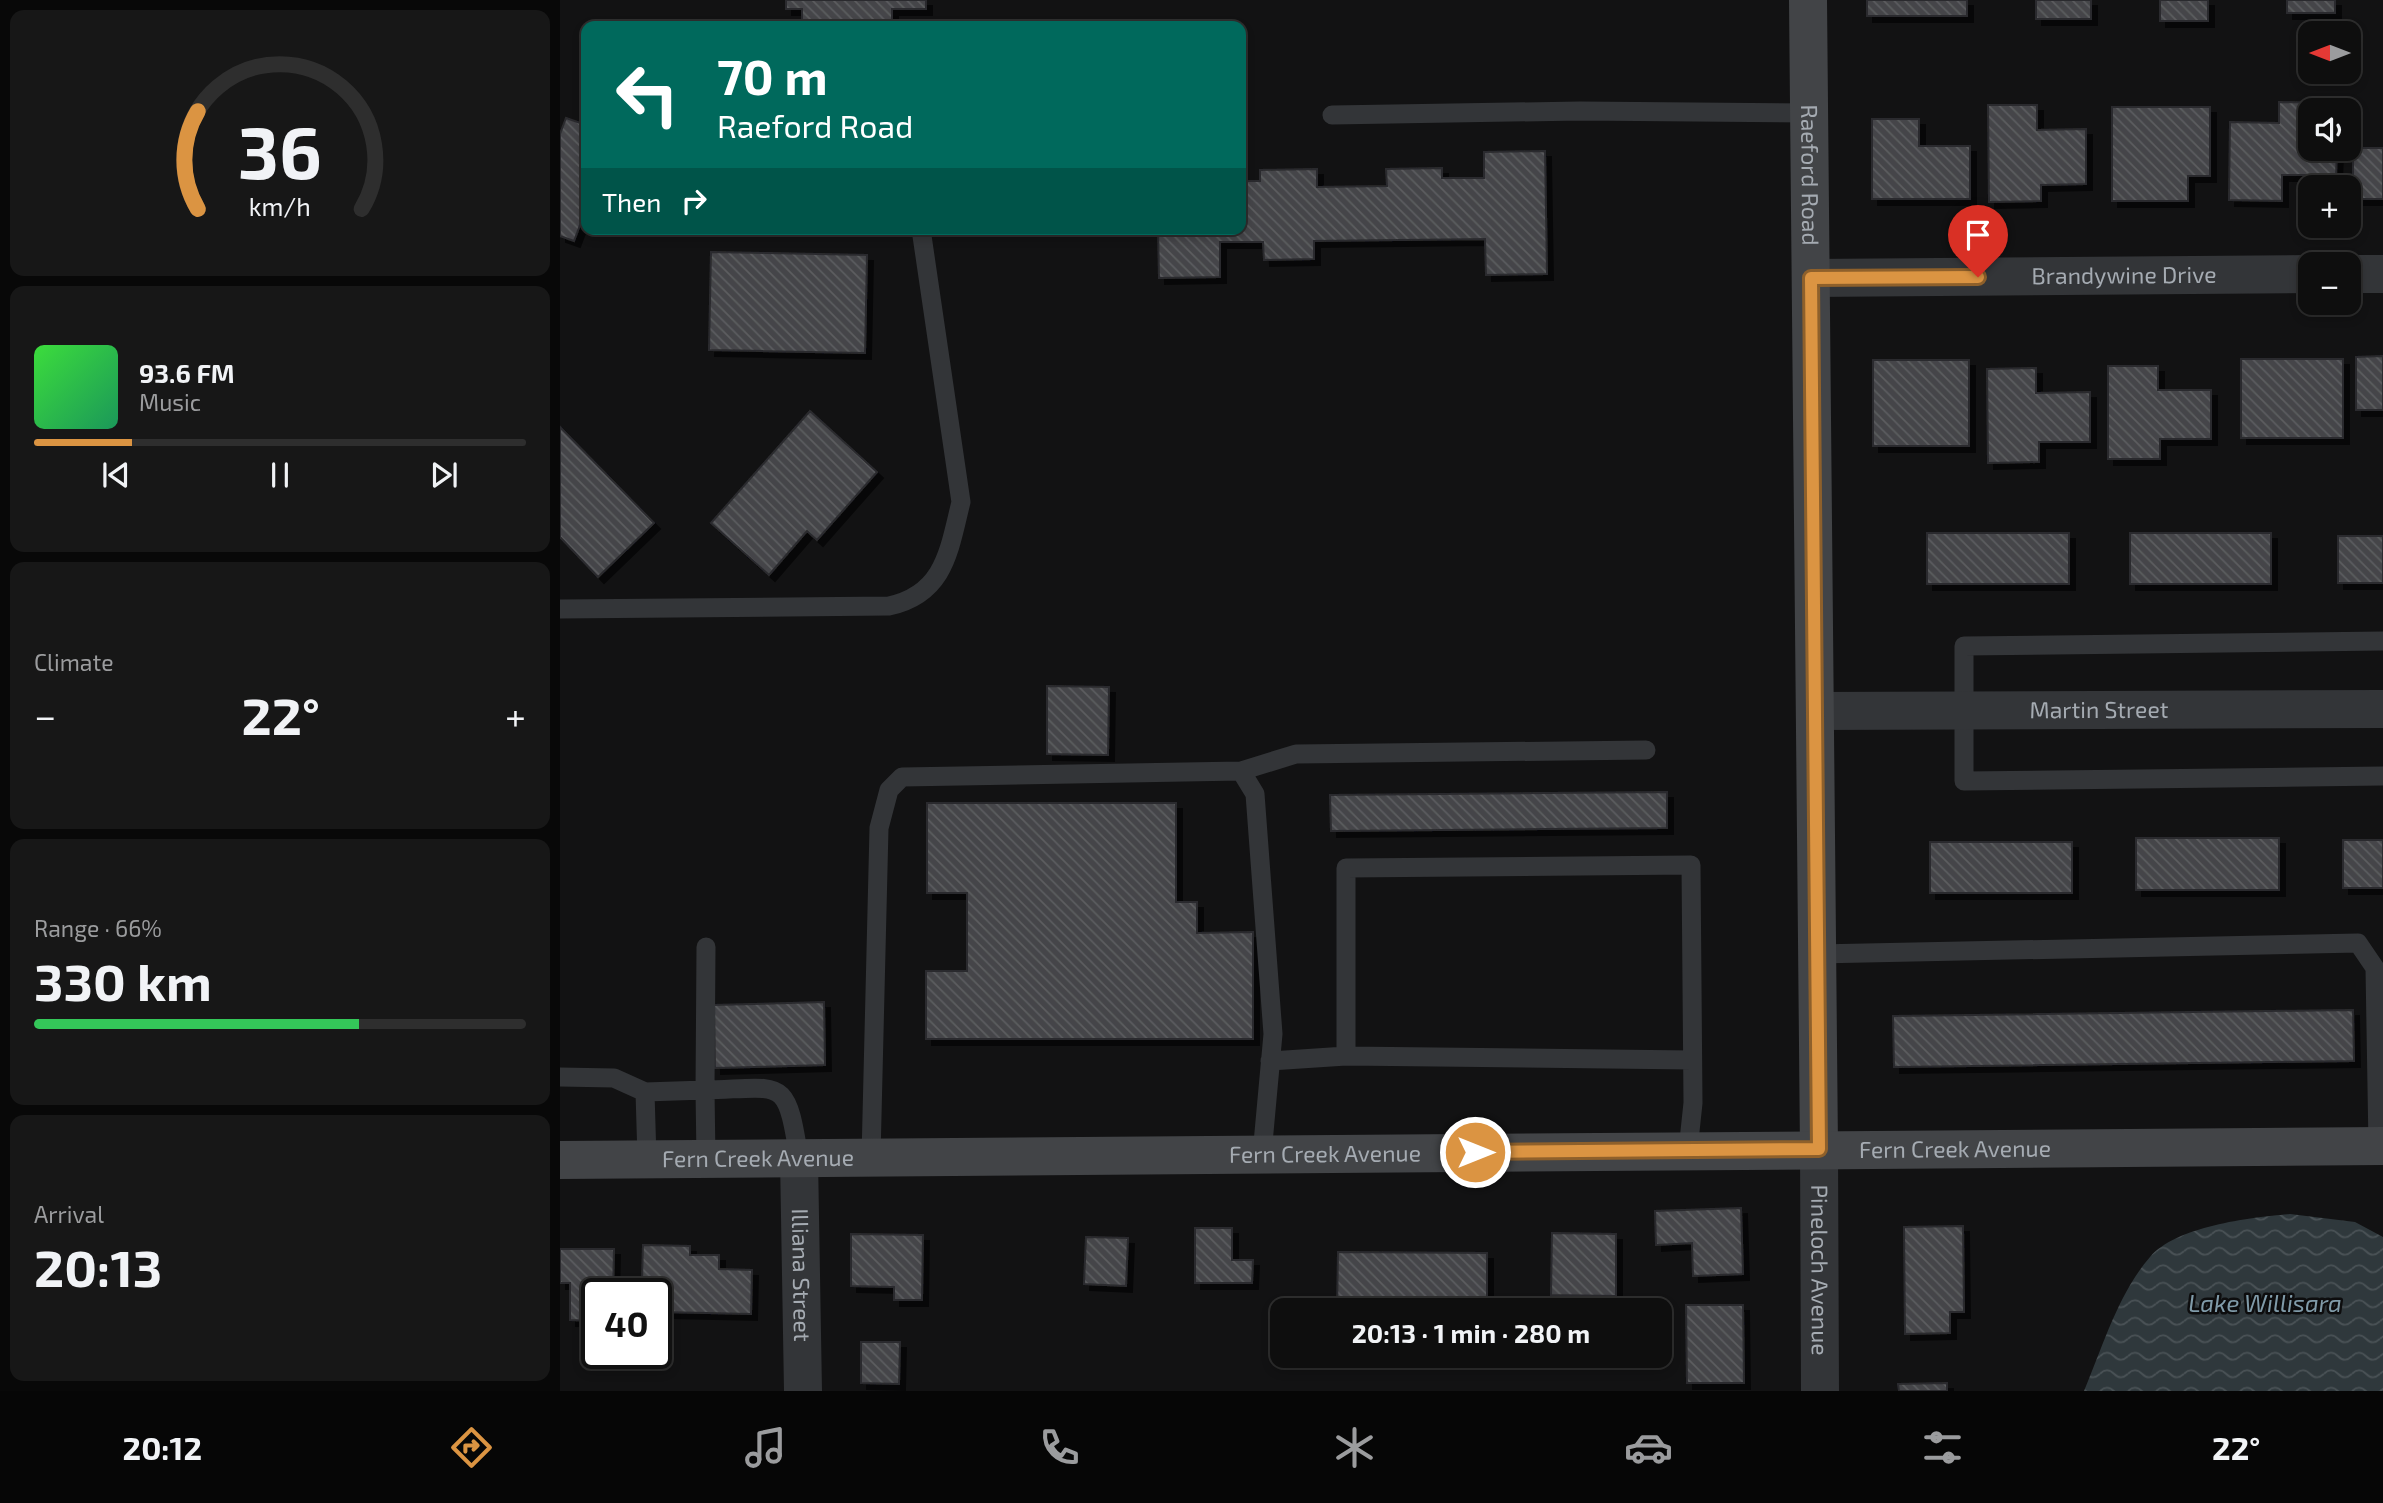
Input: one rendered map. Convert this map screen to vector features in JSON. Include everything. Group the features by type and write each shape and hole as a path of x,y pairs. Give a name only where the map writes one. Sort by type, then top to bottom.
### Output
{"street":[{"name":"Raeford Road","path":"1808,0 1819,1149"},
{"name":"Brandywine Drive","path":"1811,278 2298,274"},
{"path":"2361,274 2383,274"},
{"name":"Martin Street","path":"1815,711 2383,709"},
{"name":"Fern Creek Avenue","path":"560,1160 2380,1146"},
{"name":"Pineloch Avenue","path":"1819,1149 1820,1391"},
{"name":"Illiana Street","path":"799,1158 803,1391"}],"lane":[{"path":"1332,115 1580,111 1809,113"},
{"path":"560,609 889,606 911,601 934,583 950,545 961,502 921,235"},
{"path":"2383,641 1964,646 1963,710 1964,781 2383,776"},
{"path":"870,1157 878,828 889,790 902,777 1241,771 1296,754 1646,750"},
{"path":"1241,771 1255,794 1273,1034 1262,1154"},
{"path":"1346,1056 1346,868 1691,865 1693,1103 1688,1150"},
{"path":"1817,954 2358,943 2375,968 2380,1146"},
{"path":"706,947 706,1159"},
{"path":"1270,1061 1346,1056 1692,1060"},
{"path":"560,1077 614,1078 639,1088 770,1088 783,1094 791,1108 799,1158"},
{"path":"639,1088 647,1159"}],"water":[{"name":"Lake Willisara","path":"2290,1214 2355,1222 2383,1237 2383,1391 2084,1391 2112,1321 2129,1287 2150,1257 2162,1246 2215,1225"}],"building":[{"path":"786,0 926,0 926,9 892,9 892,21 802,21 802,9 786,9"},
{"path":"1867,0 1967,0 1967,16 1867,16"},
{"path":"2036,0 2091,0 2091,19 2036,19"},
{"path":"2160,0 2208,0 2208,21 2160,21"},
{"path":"2287,0 2335,0 2335,13 2287,13"},
{"path":"2279,102 2298,102 2298,161 2337,161 2336,175 2282,175 2282,201 2229,200 2230,122 2279,123"},
{"path":"1988,105 2037,105 2037,130 2086,129 2086,184 2041,185 2041,201 1989,202"},
{"path":"2112,107 2210,107 2210,176 2188,176 2188,201 2112,201"},
{"path":"566,118 581,123 581,222 574,241 560,236 560,134"},
{"path":"1872,119 1919,119 1919,146 1970,146 1970,199 1872,199"},
{"path":"2361,148 2383,148 2383,199 2361,199 2361,175 2353,175 2353,161 2361,161"},
{"path":"1545,151 1547,274 1486,275 1485,239 1314,241 1314,259 1264,260 1263,242 1220,242 1220,277 1159,278 1158,235 1246,235 1246,181 1260,181 1260,170 1317,169 1317,187 1387,186 1386,169 1442,168 1442,178 1484,178 1484,152"},
{"path":"711,252 867,255 865,353 709,350"},
{"path":"2383,356 2383,410 2356,410 2356,357"},
{"path":"2241,359 2343,359 2343,438 2241,438"},
{"path":"1873,360 1969,360 1969,446 1873,446"},
{"path":"2108,366 2158,366 2158,390 2211,390 2211,439 2160,439 2160,459 2108,459"},
{"path":"2036,368 2036,393 2090,392 2090,442 2039,442 2039,462 1988,463 1987,369"},
{"path":"810,411 877,472 817,540 807,531 769,575 711,523"},
{"path":"560,427 654,523 598,577 560,537"},
{"path":"1927,533 2069,533 2069,584 1927,584"},
{"path":"2130,533 2271,533 2271,584 2130,584"},
{"path":"2338,536 2383,536 2383,583 2338,583"},
{"path":"1047,686 1109,687 1108,755 1047,754"},
{"path":"1667,792 1667,828 1331,831 1330,795"},
{"path":"927,803 1176,803 1176,902 1197,902 1197,933 1253,932 1253,1039 926,1039 926,971 967,971 967,893 927,893"},
{"path":"2136,838 2279,838 2279,890 2136,890"},
{"path":"2343,840 2383,840 2383,888 2343,888"},
{"path":"1930,842 2072,842 2072,893 1930,893"},
{"path":"824,1002 825,1065 715,1068 714,1005"},
{"path":"2353,1010 2354,1061 1894,1067 1893,1016"},
{"path":"1741,1208 1743,1274 1693,1276 1692,1243 1656,1245 1655,1211"},
{"path":"1963,1226 1964,1312 1950,1312 1950,1333 1905,1334 1904,1227"},
{"path":"1195,1228 1232,1228 1232,1260 1253,1260 1252,1283 1195,1283"},
{"path":"1552,1233 1616,1234 1616,1296 1551,1295"},
{"path":"851,1234 923,1235 922,1300 894,1300 894,1287 851,1286"},
{"path":"1086,1237 1128,1238 1126,1286 1084,1284"},
{"path":"643,1245 690,1246 690,1255 719,1255 719,1269 752,1270 751,1314 672,1312 672,1278 642,1278"},
{"path":"560,1249 614,1249 613,1278 581,1278 581,1320 570,1320 570,1283 560,1283"},
{"path":"1338,1252 1487,1253 1487,1298 1337,1298"},
{"path":"1686,1305 1743,1305 1744,1383 1687,1383"},
{"path":"861,1342 900,1342 899,1384 861,1383"},
{"path":"1947,1383 1947,1391 1899,1391 1898,1384"}],"route":[{"path":"1475,1152 1819,1149 1811,278 1978,277"}]}
